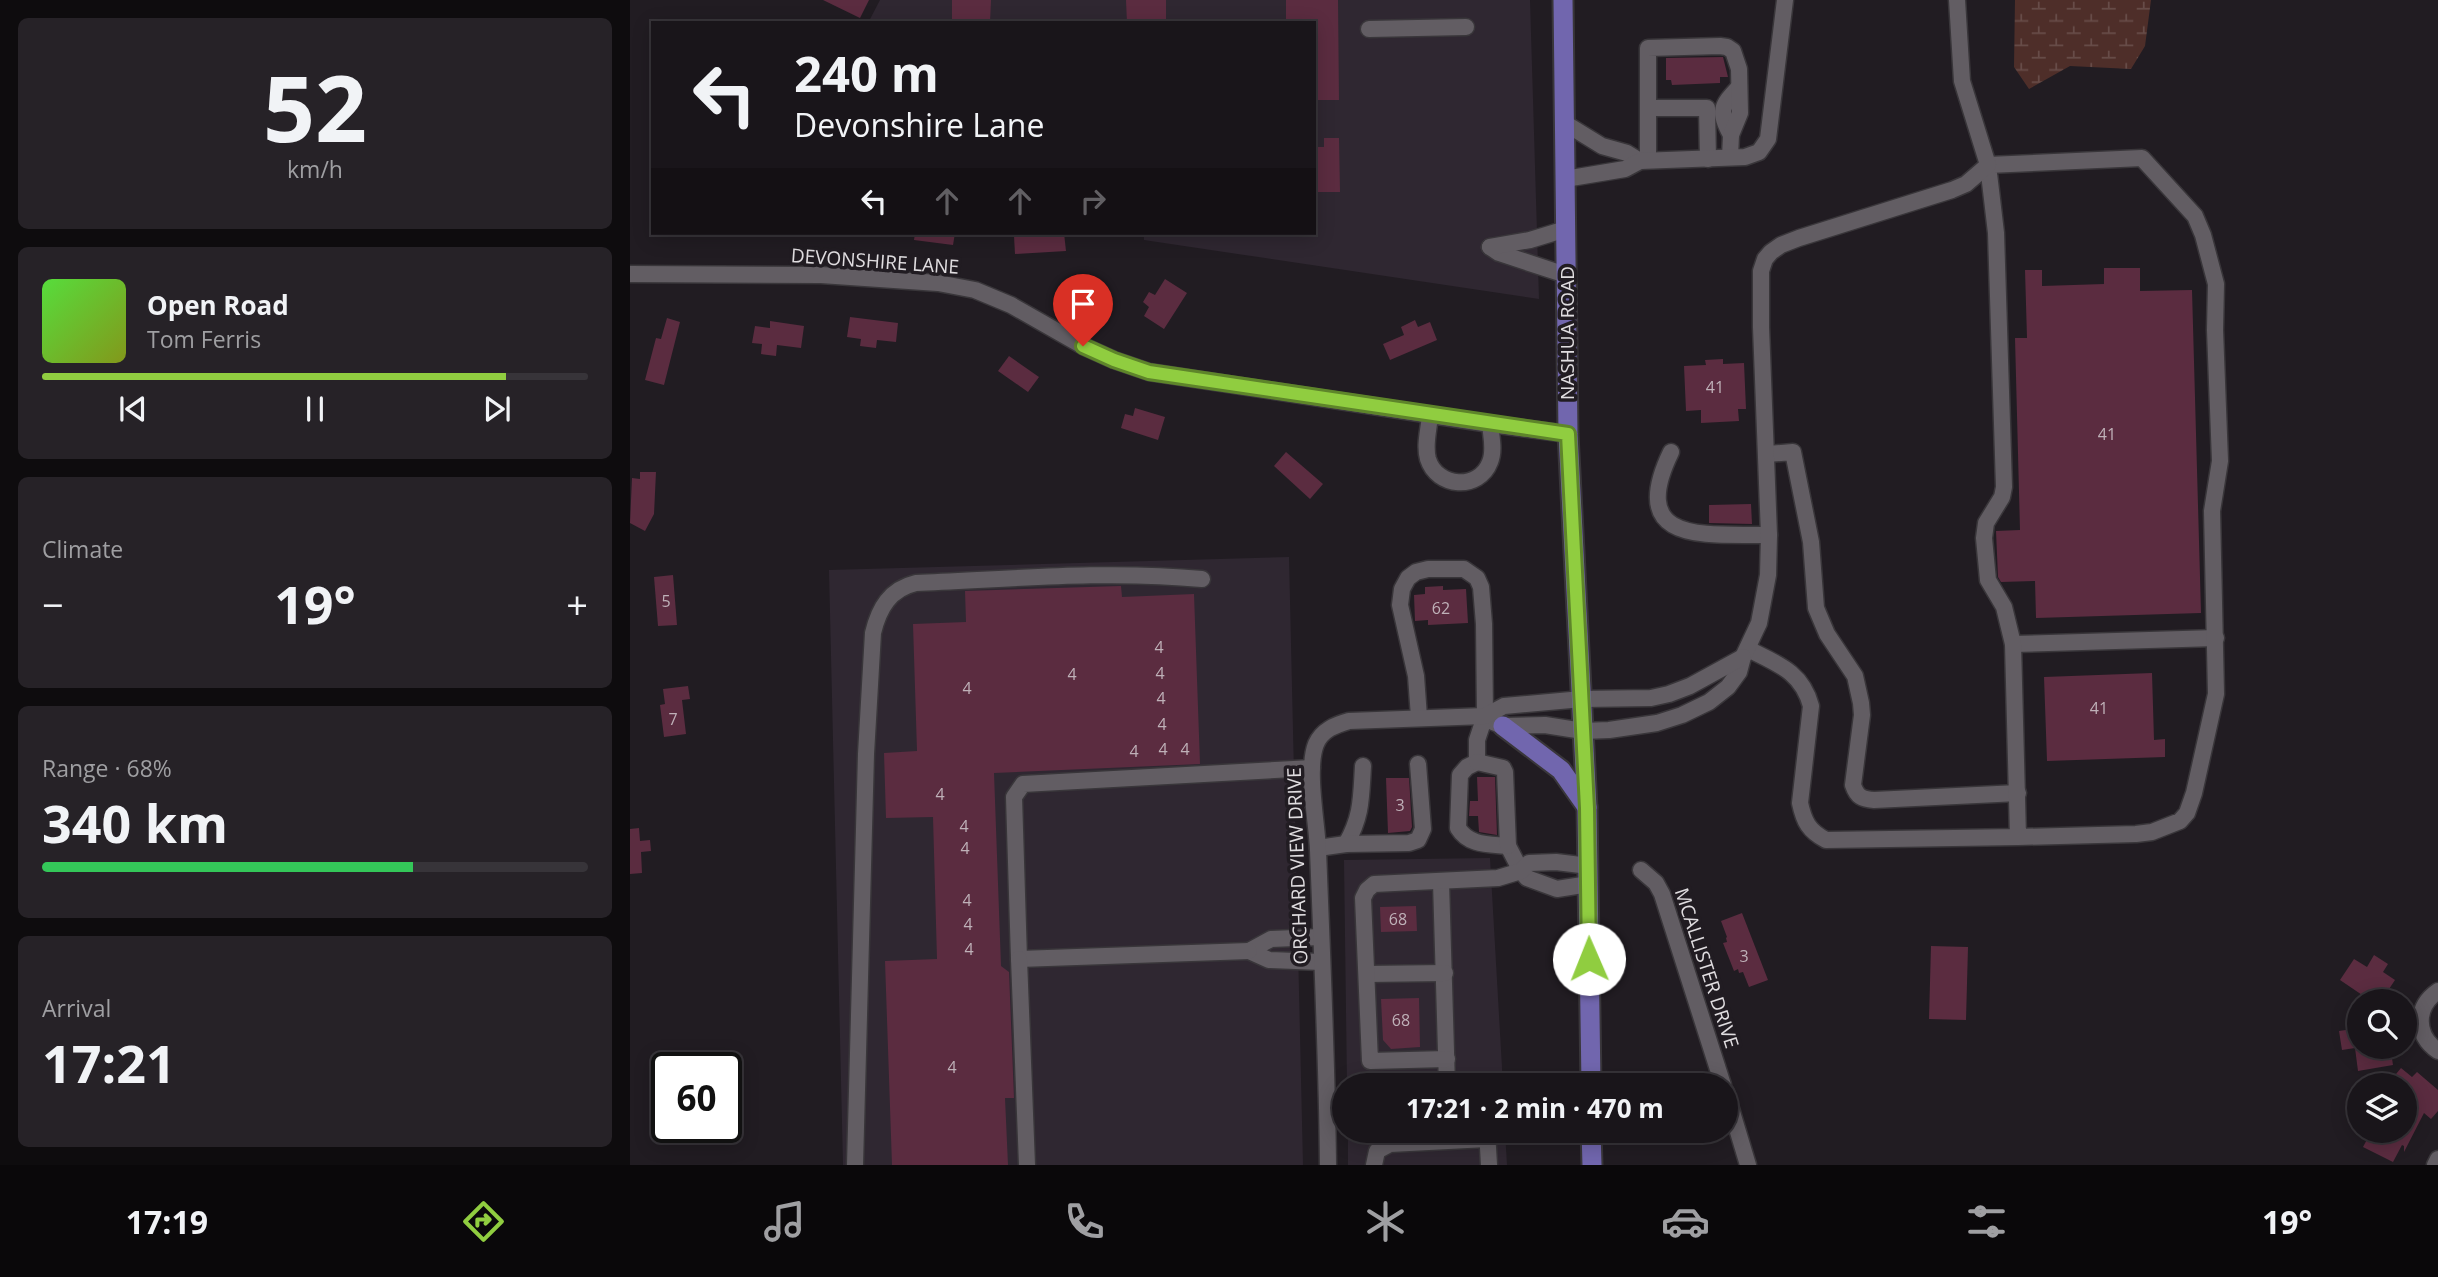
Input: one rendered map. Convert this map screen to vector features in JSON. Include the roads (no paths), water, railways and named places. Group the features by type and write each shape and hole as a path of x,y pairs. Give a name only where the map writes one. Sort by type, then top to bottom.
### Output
{"main road":[{"name":"NASHUA ROAD","path":"1563,0 1568,434 1587,808 1591,1073"},
{"path":"1503,726 1561,770 1587,808"},
{"path":"1591,1143 1592,1165"}],"street":[{"path":"1565,179 1625,169 1644,161 1745,157 1759,152 1768,139 1785,0"},
{"path":"1957,0 1962,81 1988,165 1996,233 2004,487 1986,523 1984,538 1988,580 2004,607 2013,644 2018,837"},
{"path":"1369,29 1466,27"},
{"path":"1644,161 1648,108 1648,48 1727,47 1737,57 1740,113 1731,135 1730,157"},
{"path":"1648,108 1707,108 1707,159"},
{"path":"1563,122 1602,146 1644,161"},
{"path":"1503,726 1545,725 1583,731 1657,723 1709,702 1728,687 1739,672 1746,653 1759,622 1768,575 1761,271 1771,252 1790,241 1952,190 1966,184 1988,165 2141,158 2195,216 2216,284 2220,461 2212,511 2216,694 2187,813 2180,821 2152,832 2136,834 1826,840 1812,833 1804,819 1800,803 1811,706 1807,692 1799,680 1784,667 1746,653"},
{"path":"1566,229 1530,240 1490,247 1499,253 1566,275"},
{"name":"DEVONSHIRE LANE","path":"630,274 821,275 938,283 995,296 1083,346 1149,372 1568,434"},
{"path":"1430,415 1427,447 1429,461 1442,478 1456,482 1470,481 1483,474 1487,468 1493,455 1490,424"},
{"path":"1671,452 1662,470 1658,496 1659,509 1665,520 1674,527 1697,534 1769,535"},
{"path":"1766,454 1793,452 1811,542 1816,608 1827,634 1855,676 1862,715 1853,776 1856,794 1863,799 1874,800 2018,793"},
{"path":"1419,717 1416,676 1400,605 1402,589 1408,578 1416,572 1428,569 1464,569 1477,578 1481,587 1484,624 1485,716 1477,740 1478,762"},
{"path":"855,1165 866,754 873,633 877,616 884,604 894,593 916,583 1122,576 1202,579"},
{"path":"2013,644 2216,638"},
{"name":"ORCHARD VIEW DRIVE","path":"1328,1165 1318,848 1312,768 1314,747 1320,736 1332,726 1349,721 1485,716 1504,706 1582,699 1651,698 1690,686 1746,653"},
{"name":"ORCHARD VIEW DRIVE","path":"1485,716 1503,726"},
{"path":"1508,846 1477,843 1462,834 1458,828 1460,775 1467,767 1478,762 1503,768 1505,772 1508,846 1527,878 1557,889 1589,875"},
{"path":"1318,848 1346,844 1409,843 1418,840 1423,829 1418,764"},
{"path":"1346,844 1359,816 1363,766"},
{"path":"1027,1165 1013,797 1023,784 1312,768"},
{"path":"1447,1059 1370,1061 1363,898 1367,890 1374,884 1498,877 1521,871 1529,863 1556,862 1589,875"},
{"name":"MCALLISTER DRIVE","path":"1641,870 1656,883 1662,894 1719,1073"},
{"path":"1441,882 1447,1073"},
{"path":"1019,959 1249,951 1272,939 1320,937"},
{"path":"1249,951 1269,960 1321,962"},
{"path":"1367,974 1445,973"},
{"path":"2438,992 2426,1002 2420,1021 2426,1041 2438,1051"},
{"path":"1327,1093 1332,1093"},
{"path":"1738,1132 1748,1165"},
{"path":"1374,1165 1377,1151 1390,1144 1401,1143"},
{"path":"1488,1143 1489,1165"},
{"path":"2435,1165 2438,1159"}]}
